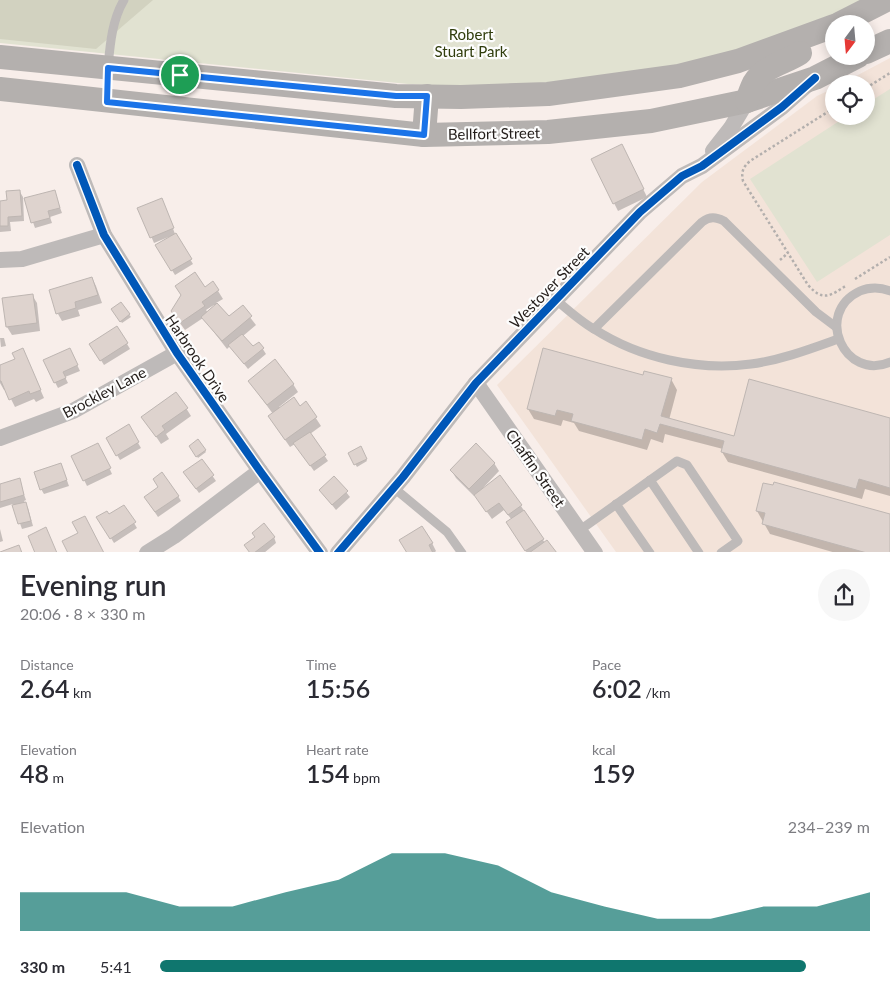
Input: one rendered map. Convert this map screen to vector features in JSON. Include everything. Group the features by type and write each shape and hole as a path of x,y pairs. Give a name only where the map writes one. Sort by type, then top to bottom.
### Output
{"main road":[{"path":"856,15 886,0"},
{"path":"0,57 386,95 548,94 679,76 738,61 825,29"},
{"path":"747,102 754,83 761,75 771,67 804,51 825,34"},
{"path":"875,48 890,40"},
{"name":"Bellfort Street","path":"0,89 424,135 548,132 650,121 747,102 815,78 840,65"},
{"path":"107,102 108,68"},
{"path":"424,135 427,96"}],"street":[{"name":"Westover Street","path":"338,552 394,488 476,383 640,212 682,176 702,166 782,107 815,78"},
{"name":"Westover Street","path":"702,166 731,128 747,102"},
{"name":"Harbrook Drive","path":"77,165 104,235 177,353 320,552"},
{"path":"0,260 22,259 104,235"},
{"name":"Brockley Lane","path":"0,438 73,411 177,353"},
{"name":"Chaffin Street","path":"476,383 595,552"},
{"path":"147,552 174,536 260,471"}],"lane":[{"path":"108,68 110,43 118,10 124,0"},
{"path":"594,329 702,222 707,218 716,217 724,221 816,312 836,327"},
{"path":"890,291 874,288 862,290 852,295 843,304 838,315 836,327 838,339 844,350 852,358 863,364 875,365 890,362"},
{"path":"555,299 594,329 610,338 656,357 681,362 711,365 751,364 797,354 838,339"},
{"path":"580,530 677,461 687,465 738,541 722,552"},
{"path":"650,480 699,552"},
{"path":"394,488 446,532 462,552"},
{"path":"616,504 650,552"}],"path":[{"path":"875,82 890,73"},
{"path":"825,114 750,161 744,166 741,173 743,181 814,292 825,296 833,294 890,258"}],"shaded area":[{"path":"890,58 890,552 616,552 497,385 702,182 817,96 825,92 825,125 875,125 875,75 858,75"}],"green space":[{"name":"Robert Stuart Park","path":"0,0 866,0 832,15 825,15 825,18 743,48 680,65 556,84 444,86 408,84 0,43"},
{"path":"0,0 153,0 96,49 0,39"},
{"path":"890,89 890,235 817,282 750,179 833,125 875,125 875,98"}],"building":[{"path":"622,144 644,189 613,204 591,159"},
{"path":"20,190 22,216 8,217 8,226 0,226 0,201 7,200 6,191"},
{"path":"55,190 60,208 48,211 50,218 31,223 24,198"},
{"path":"162,198 174,228 150,238 137,208"},
{"path":"176,233 192,259 171,271 155,245"},
{"path":"195,272 205,287 213,281 219,290 202,302 205,306 180,323 171,311 181,295 175,286"},
{"path":"92,277 98,295 75,302 76,308 56,314 49,290"},
{"path":"33,294 37,323 6,327 2,298"},
{"path":"121,302 130,314 120,322 111,309"},
{"path":"217,303 229,316 243,305 252,316 222,341 201,317"},
{"path":"117,326 128,343 100,361 89,344"},
{"path":"242,334 253,346 259,342 264,348 244,364 228,345"},
{"path":"23,348 41,390 30,394 29,391 9,400 0,381 0,365 15,359 12,353"},
{"path":"70,348 78,365 63,372 66,378 54,383 43,360"},
{"path":"543,348 643,375 644,371 672,378 661,416 734,436 749,379 890,418 890,488 859,479 856,489 721,452 724,441 660,424 657,433 645,429 642,440 571,421 573,414 557,410 555,416 527,409"},
{"path":"275,359 294,384 267,405 248,381"},
{"path":"176,392 188,408 162,426 165,430 156,437 141,417"},
{"path":"294,397 300,406 306,401 317,417 285,440 268,416"},
{"path":"129,424 139,442 116,456 106,438"},
{"path":"310,432 326,455 310,466 293,443"},
{"path":"198,439 206,450 196,457 189,446"},
{"path":"98,443 111,468 83,481 71,456"},
{"path":"476,443 495,463 469,489 450,470"},
{"path":"361,446 367,459 354,465 348,453"},
{"path":"202,459 214,475 196,489 183,472"},
{"path":"61,463 67,480 40,490 34,472"},
{"path":"162,472 179,496 155,512 144,497 158,487 153,479"},
{"path":"500,475 522,505 508,515 499,503 486,512 474,495"},
{"path":"334,476 348,491 332,505 319,490"},
{"path":"20,478 24,495 0,502 0,484"},
{"path":"774,482 890,514 890,552 863,552 762,524 765,513 756,511 763,483 773,485"},
{"path":"26,502 31,521 18,524 12,505"},
{"path":"124,505 136,522 110,539 96,517 107,511 109,514"},
{"path":"524,510 544,539 525,551 506,522"},
{"path":"85,516 103,552 68,552 62,541 78,533 72,522"},
{"path":"264,523 275,537 255,552 249,552 244,545 255,537 252,533"},
{"path":"422,526 433,543 429,545 432,552 406,552 399,540"},
{"path":"46,527 57,552 35,552 28,536"},
{"path":"547,540 556,552 530,552"},
{"path":"19,545 22,552 0,552"}],"cycle path":[{"path":"339,552 403,477 476,383 640,212 682,176 702,166 782,107 815,78"},
{"path":"77,165 104,235 177,353 319,552"}],"route":[{"path":"108,68 180,75 396,96 427,96 424,135 107,102 108,68"}]}
